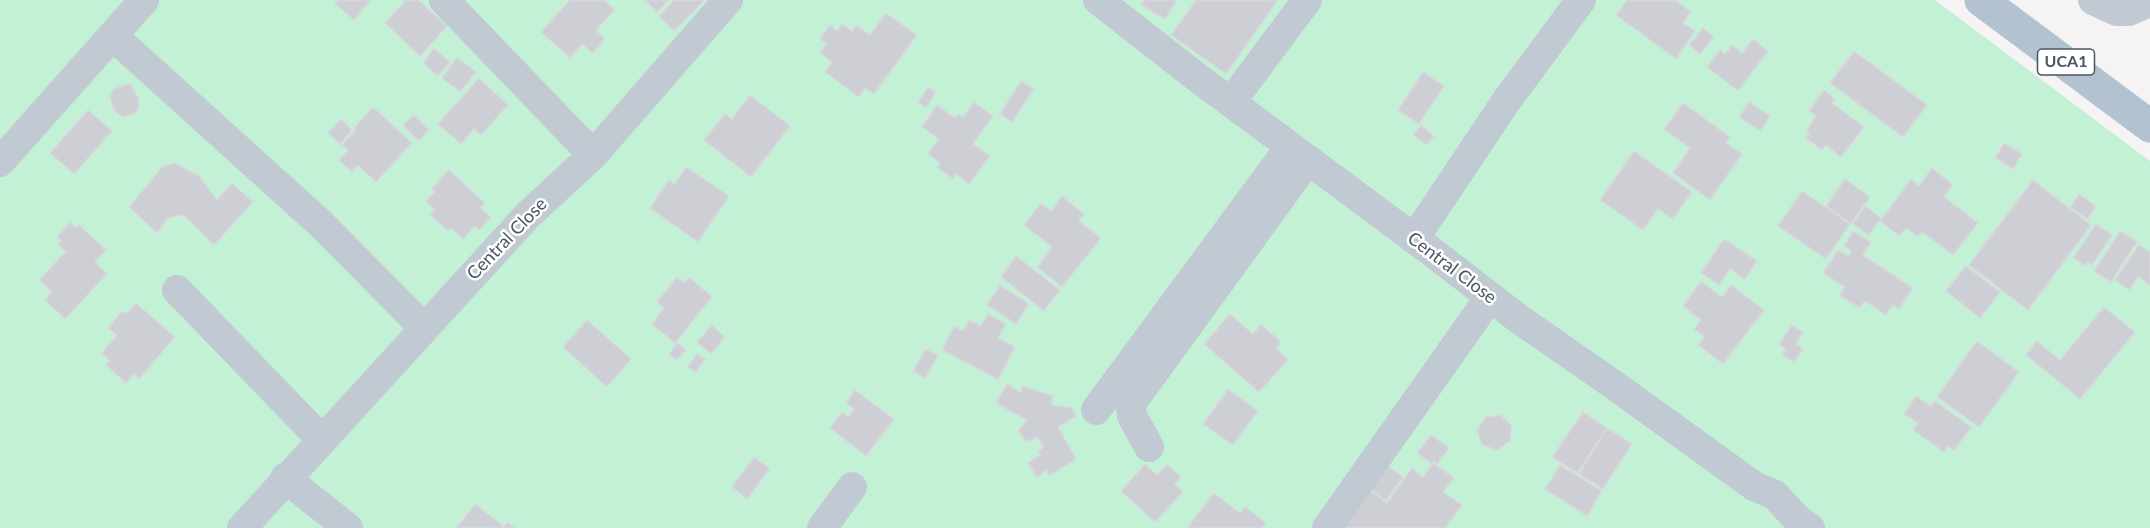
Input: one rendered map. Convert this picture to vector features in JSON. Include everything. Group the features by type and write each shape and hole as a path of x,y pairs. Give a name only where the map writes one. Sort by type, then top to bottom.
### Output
{"main road":[{"name":"UCA1","path":"1981,0 2150,126"}],"street":[{"path":"0,162 144,0"},
{"path":"444,0 593,155"},
{"name":"Central Close","path":"242,528 285,478 528,215 593,155 728,0"},
{"name":"Central Close","path":"1098,0 1519,320 1754,486 1775,495 1797,519 1810,528"},
{"path":"1231,102 1307,0"},
{"path":"1414,239 1507,100 1581,0"},
{"path":"2093,0 2117,11 2129,11 2150,2"},
{"path":"113,36 321,224 424,328"},
{"path":"1096,410 1299,154"},
{"path":"1149,447 1132,416 1132,400 1299,154"},
{"path":"177,290 322,440"},
{"path":"1327,528 1490,297"},
{"path":"285,478 348,528"},
{"path":"822,528 852,487"}],"green space":[{"path":"0,0 1935,0 2150,161 2150,528 0,528"}],"building":[{"path":"337,0 371,0 354,20 334,3"},
{"path":"406,0 418,0 447,26 420,56 385,23"},
{"path":"570,0 604,0 615,10 596,30 605,39 592,53 582,44 570,58 541,32"},
{"path":"645,0 669,0 657,12"},
{"path":"674,0 705,0 674,31 659,16"},
{"path":"1144,0 1177,0 1165,19 1141,5"},
{"path":"1196,0 1278,0 1226,74 1171,35"},
{"path":"1627,0 1675,0 1691,12 1683,23 1695,31 1676,59 1616,15"},
{"path":"886,13 917,35 874,94 865,88 859,97 825,72 832,62 820,53 827,44 820,39 830,25 837,31 842,24 852,31 857,25 870,35"},
{"path":"1703,28 1714,37 1700,54 1689,45"},
{"path":"1753,39 1768,51 1738,91 1707,67 1720,50 1725,54 1732,45 1742,53"},
{"path":"434,48 450,62 438,76 423,63"},
{"path":"1854,51 1927,105 1903,137 1830,83"},
{"path":"457,57 476,72 460,92 442,78"},
{"path":"1423,72 1444,86 1419,124 1398,110"},
{"path":"479,78 508,105 481,135 474,129 461,144 438,124"},
{"path":"1021,81 1034,89 1012,122 1000,114"},
{"path":"130,84 138,97 139,105 137,112 124,117 113,108 110,96 118,87"},
{"path":"928,87 936,92 926,108 918,102"},
{"path":"1824,90 1835,99 1832,103 1864,127 1841,157 1826,145 1822,150 1806,138 1810,133 1806,131 1816,116 1809,111"},
{"path":"750,95 790,126 751,177 704,140 725,114 732,119"},
{"path":"974,102 993,116 973,144 990,156 969,184 956,174 953,179 937,167 940,163 928,154 939,139 922,127 937,105 955,118 958,114 963,117"},
{"path":"1749,102 1770,116 1761,131 1739,117"},
{"path":"1683,103 1730,137 1726,143 1742,154 1710,200 1673,173 1690,148 1664,129"},
{"path":"373,107 412,143 376,182 358,165 352,172 339,160 348,150 342,145"},
{"path":"88,110 112,131 74,174 50,153"},
{"path":"414,115 429,130 419,141 403,125"},
{"path":"341,119 352,130 340,144 328,133"},
{"path":"1421,125 1434,136 1427,145 1413,135"},
{"path":"2004,143 2022,154 2013,169 1995,158"},
{"path":"1634,151 1692,192 1673,219 1658,209 1643,230 1600,200"},
{"path":"175,163 200,177 217,200 232,183 253,202 214,245 184,215 168,218 157,233 129,207 163,166"},
{"path":"686,167 729,196 698,242 650,208 669,180 675,184"},
{"path":"1932,168 1953,185 1944,197 1978,223 1953,255 1922,232 1918,237 1906,228 1899,236 1880,221 1911,179 1919,186"},
{"path":"449,170 485,203 480,208 491,217 479,230 475,226 463,239 451,228 448,231 430,215 435,210 426,201 435,192 431,189"},
{"path":"1845,179 1870,197 1851,224 1826,206"},
{"path":"2033,180 2091,225 2028,310 1969,265"},
{"path":"1802,191 1850,224 1826,259 1778,226"},
{"path":"2079,194 2096,206 2087,219 2070,207"},
{"path":"1062,196 1084,214 1079,221 1101,238 1062,287 1037,267 1052,247 1024,225 1041,203 1051,211"},
{"path":"1865,206 1881,218 1869,235 1853,224"},
{"path":"70,222 76,228 79,225 106,250 95,262 107,274 65,319 45,300 52,292 39,280 66,251 58,245 61,241 57,237"},
{"path":"2096,224 2112,235 2092,265 2088,262 2086,266 2073,258"},
{"path":"1853,231 1871,242 1863,255 1913,288 1899,309 1893,305 1886,315 1865,301 1859,308 1839,295 1845,287 1823,273 1838,250 1848,256 1851,251 1844,246"},
{"path":"2120,231 2137,242 2111,282 2094,271"},
{"path":"1724,239 1757,261 1745,279 1730,269 1719,285 1701,273"},
{"path":"2139,245 2150,252 2150,285 2138,277 2129,290 2115,280"},
{"path":"1016,256 1060,290 1044,311 1001,277"},
{"path":"1966,266 2000,292 1980,318 1946,291"},
{"path":"677,277 684,283 689,277 712,297 675,343 652,324 664,308 657,302"},
{"path":"1701,281 1722,297 1731,285 1764,310 1723,364 1698,345 1704,337 1694,329 1701,320 1683,306"},
{"path":"1000,285 1029,304 1016,324 987,305"},
{"path":"136,303 175,337 139,379 134,374 126,383 106,365 110,361 102,353 117,335 108,328 122,311 126,314"},
{"path":"2104,307 2135,332 2080,399 2026,355 2037,341 2060,360"},
{"path":"988,314 1006,324 998,338 1015,347 998,379 942,350 954,326 963,331 969,320 981,326"},
{"path":"1230,314 1253,334 1261,324 1281,342 1276,348 1288,360 1259,392 1204,344"},
{"path":"587,320 631,359 607,387 563,347"},
{"path":"712,325 725,337 711,354 697,342"},
{"path":"1792,325 1803,332 1796,344 1803,349 1794,362 1782,355 1786,349 1779,344"},
{"path":"1977,341 2019,372 1979,427 1937,397"},
{"path":"677,343 686,350 677,360 669,354"},
{"path":"926,349 938,356 925,378 913,371"},
{"path":"697,354 705,359 696,372 688,367"},
{"path":"1007,384 1020,392 1023,386 1053,396 1052,405 1072,408 1076,416 1058,427 1076,459 1049,476 1046,470 1037,477 1028,463 1040,455 1038,451 1044,447 1037,437 1026,442 1018,431 1027,420 996,403"},
{"path":"1228,389 1258,411 1233,445 1203,424"},
{"path":"855,390 894,419 866,456 830,428 842,412 848,417 854,409 846,403"},
{"path":"1916,396 1931,406 1935,401 1971,427 1954,451 1948,446 1944,452 1913,430 1918,423 1904,414"},
{"path":"1583,412 1607,428 1577,473 1552,457"},
{"path":"1501,415 1512,426 1510,441 1497,450 1482,445 1477,430 1486,417"},
{"path":"1607,428 1632,444 1603,489 1579,474"},
{"path":"1431,435 1449,448 1437,464 1434,461 1432,464 1417,453"},
{"path":"754,457 770,469 747,499 732,487"},
{"path":"1384,463 1403,477 1386,501 1367,487"},
{"path":"1433,463 1454,478 1443,492 1462,505 1445,528 1347,528 1340,522 1365,487 1387,503 1412,468 1423,477"},
{"path":"1145,464 1157,475 1167,464 1181,477 1175,484 1183,492 1155,522 1121,491"},
{"path":"1560,465 1602,491 1587,516 1545,489"},
{"path":"1214,493 1240,513 1245,507 1266,523 1262,528 1187,528"},
{"path":"475,504 504,527 507,522 515,528 456,528"}]}
